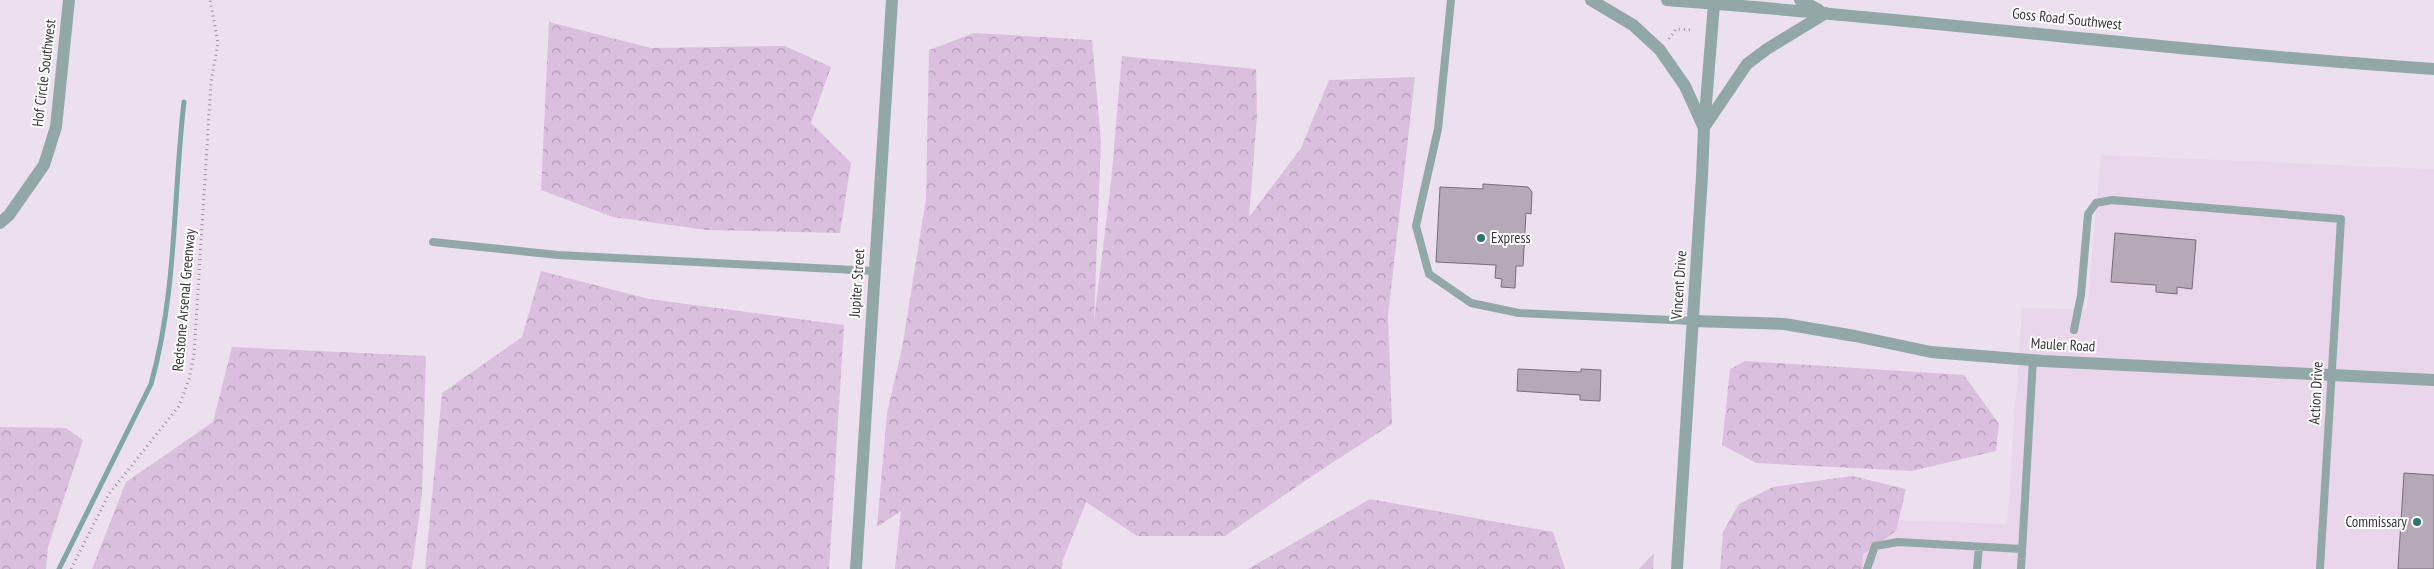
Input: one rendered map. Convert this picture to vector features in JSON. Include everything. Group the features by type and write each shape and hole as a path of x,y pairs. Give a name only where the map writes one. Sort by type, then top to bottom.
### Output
{"street":[{"name":"Hof Circle Southwest","path":"0,223 9,215 44,165 56,127 69,0"},
{"name":"Jupiter Street","path":"856,569 892,0"},
{"path":"1592,0 1633,25 1660,50 1685,86 1704,128"},
{"name":"Goss Road Southwest","path":"1667,0 1714,2 2349,63 2434,69"},
{"path":"1800,0 1826,13"},
{"name":"Vincent Drive","path":"1676,569 1704,128 1714,2"},
{"path":"1704,128 1747,64 1767,49 1826,13"},
{"name":"Mauler Road","path":"1693,320 1784,324 1932,352 2033,360 2434,380"}],"lane":[{"path":"1451,0 1438,129 1416,226 1429,274 1471,303 1519,313 1693,320"},
{"name":"Action Drive","path":"2074,330 2081,295 2088,214 2096,203 2112,200 2341,219 2320,569"},
{"path":"432,242 558,254 874,271"},
{"path":"2020,569 2033,360"},
{"path":"1867,569 1875,546 1898,542 2022,549"},
{"path":"1977,569 1979,548"}],"path":[{"name":"Redstone Arsenal Greenway","path":"71,569 109,494 178,406 189,379 194,354 211,82 218,44 210,0"},
{"path":"1667,42 1676,29 1691,30"}],"shaded area":[{"path":"2101,155 2434,169 2434,569 1856,569 1860,519 2007,524 2022,308 2087,309"}],"green space":[{"path":"549,22 651,48 785,46 831,67 811,123 851,163 840,233 707,230 613,217 541,190"},
{"path":"974,33 1092,40 1101,141 1094,321 1111,182 1122,56 1256,69 1257,116 1249,217 1301,148 1329,80 1415,77 1388,316 1392,424 1225,536 1137,536 1086,502 1063,560 1062,569 895,569 901,511 877,527 887,413 902,348 926,199 929,50"},
{"path":"541,271 649,299 844,325 829,569 425,569 442,393 522,337"},
{"path":"232,347 426,356 422,494 412,569 92,569 126,482 213,422"},
{"path":"1745,361 1964,375 1999,424 1996,451 1912,471 1756,463 1722,445 1730,369"},
{"path":"0,427 66,428 83,440 48,547 46,569 0,569"},
{"path":"1852,476 1906,489 1896,531 1863,554 1862,569 1720,569 1723,532 1739,504 1773,487"},
{"path":"1370,499 1553,532 1565,569 1248,569"},
{"path":"1654,553 1653,569 1639,569"}],"building":[{"name":"Express","path":"1483,184 1528,187 1532,192 1531,214 1526,213 1523,266 1516,266 1515,288 1501,287 1502,279 1495,278 1496,265 1436,262 1440,187 1483,189"},
{"path":"2115,233 2196,240 2192,289 2177,287 2177,294 2156,292 2156,285 2111,282"},
{"path":"1518,369 1581,372 1581,369 1601,370 1600,401 1580,400 1580,395 1517,391"},
{"name":"Commissary","path":"2404,473 2434,475 2434,569 2398,569"}],"waterway":[{"path":"59,569 151,384 166,314 184,102"}],"place":[{"name":"Express","path":"1481,238"},
{"name":"Commissary","path":"2417,522"}]}
